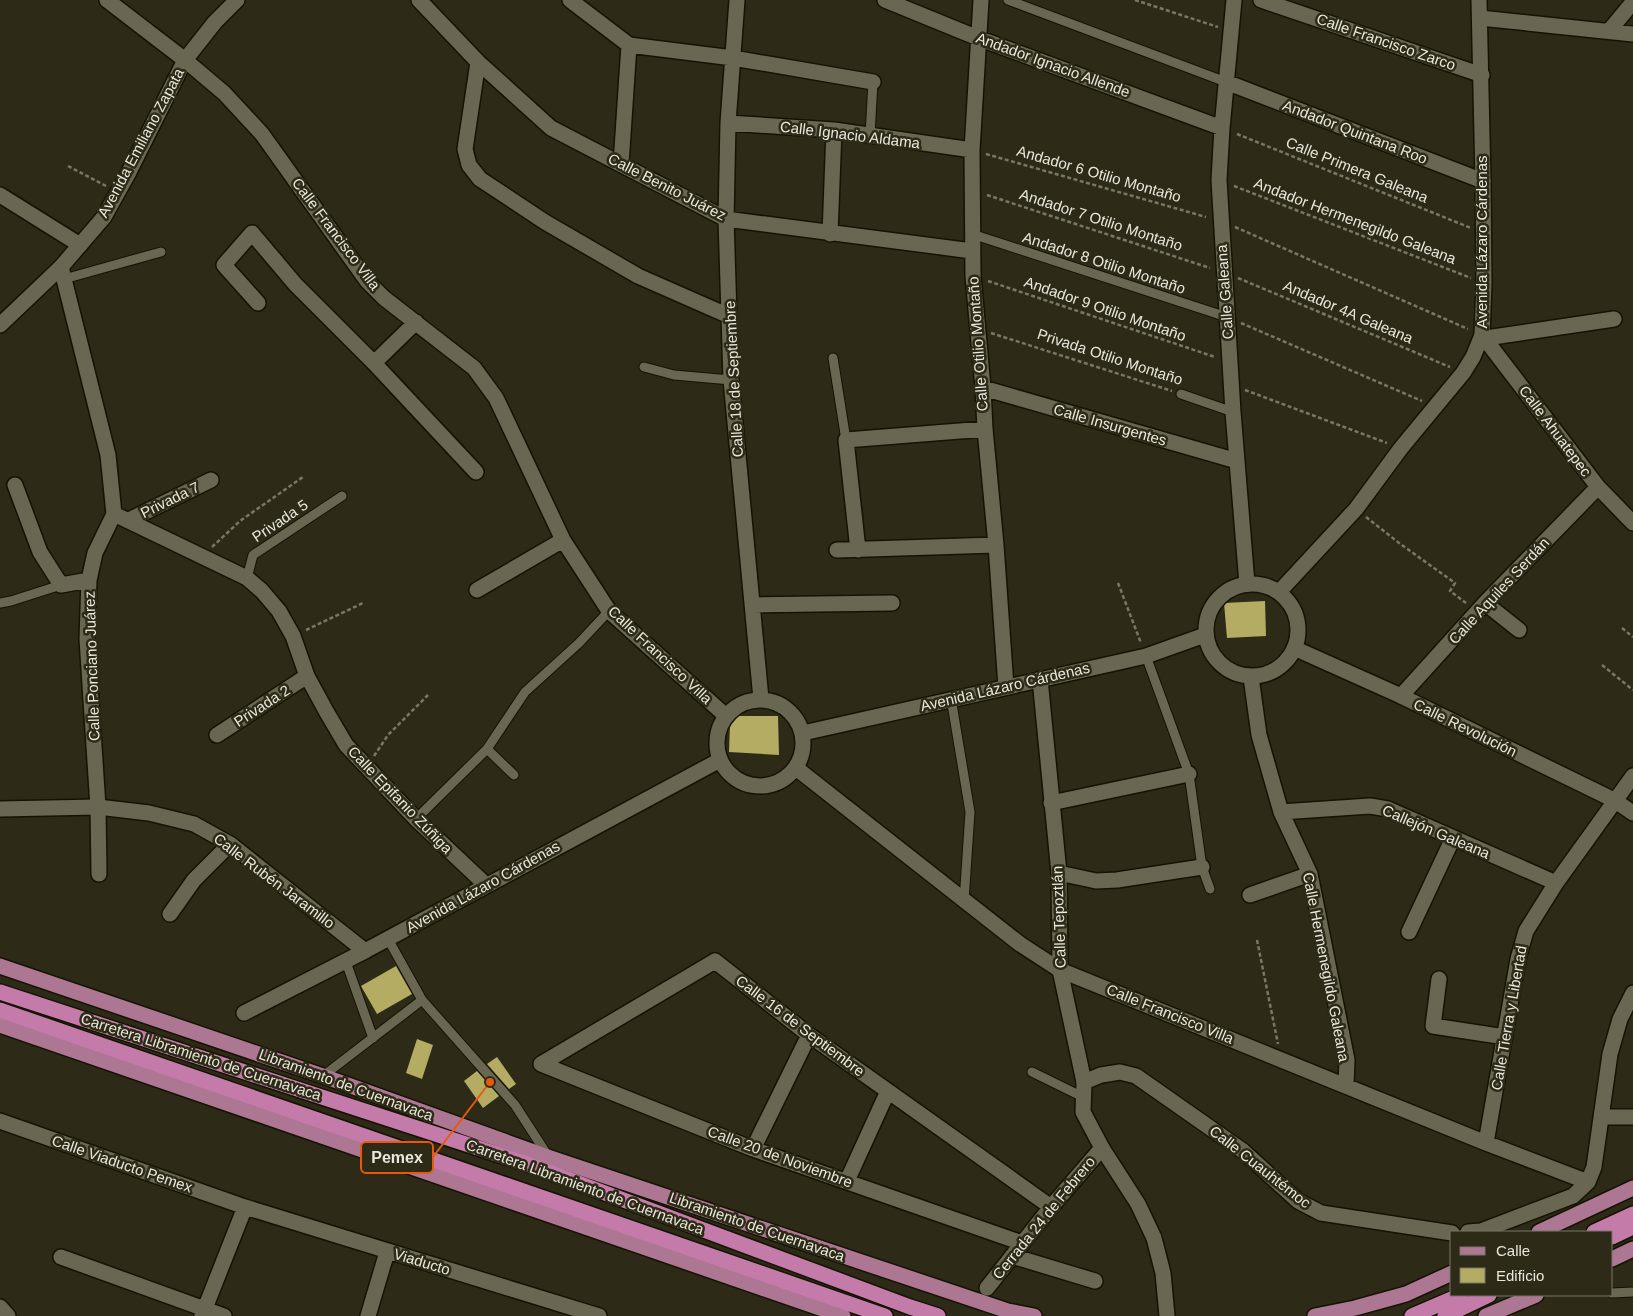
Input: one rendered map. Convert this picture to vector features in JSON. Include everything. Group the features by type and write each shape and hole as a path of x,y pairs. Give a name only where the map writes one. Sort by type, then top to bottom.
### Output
{"highway":[{"name":"Carretera Libramiento de Cuernavaca","path":"0,992 530,1165 938,1316"},
{"name":"Carretera Libramiento de Cuernavaca","path":"0,1010 885,1316"},
{"path":"1596,1231 1633,1214"},
{"path":"1613,1237 1633,1227"},
{"path":"1412,1316 1459,1296"},
{"path":"1445,1316 1488,1296"}],"main road":[{"name":"Libramiento de Cuernavaca","path":"0,966 323,1076 548,1157 1008,1311 1034,1316"},
{"path":"0,1025 843,1316"},
{"path":"1541,1231 1633,1188"},
{"path":"1613,1259 1633,1249"},
{"path":"1315,1316 1355,1308 1406,1294 1450,1274"},
{"path":"1486,1316 1534,1296"}],"street":[{"name":"Calle Francisco Villa","path":"107,0 185,60 224,93 262,134 366,281 384,298 474,368 496,398 563,540 609,611 726,716"},
{"name":"Calle Benito Juárez","path":"419,0 478,62 551,128 726,219 972,251"},
{"path":"570,0 629,44 733,58 873,82"},
{"name":"Calle 18 de Septiembre","path":"737,0 728,123 726,219 731,380 761,699"},
{"name":"Andador Ignacio Allende","path":"885,0 978,38 1222,128"},
{"name":"Calle Otilio Montaño","path":"981,0 972,150 972,251 1006,687"},
{"name":"Calle Galeana","path":"1234,0 1219,180 1233,412 1247,584"},
{"name":"Calle Francisco Zarco","path":"1261,0 1482,75"},
{"name":"Avenida Lázaro Cárdenas","path":"1279,592 1356,509 1401,448 1462,373 1484,336 1482,75 1479,0"},
{"name":"Avenida Emiliano Zapata","path":"0,325 63,273 80,245 104,217 185,60 215,22 235,1"},
{"path":"1609,31 1633,2"},
{"path":"1480,18 1633,34"},
{"path":"622,164 629,44"},
{"path":"478,62 464,149 469,165 480,179 545,222 638,276 729,316"},
{"name":"Andador Quintana Roo","path":"1226,82 1483,181"},
{"name":"Calle Ignacio Aldama","path":"728,123 834,130 972,150"},
{"path":"830,234 834,130"},
{"path":"0,195 80,245"},
{"path":"258,304 224,265 252,232 295,284 374,363 476,472"},
{"path":"63,273 108,455 114,514"},
{"path":"1484,336 1614,319"},
{"path":"374,363 416,322"},
{"name":"Calle Ahuatepec","path":"1484,336 1598,487 1633,523"},
{"name":"Calle Insurgentes","path":"983,388 1237,461"},
{"path":"858,550 846,440 985,429"},
{"name":"Privada 7","path":"129,520 211,480"},
{"path":"15,485 40,552 61,585 89,580"},
{"name":"Calle Aquiles Serdán","path":"1401,696 1481,607 1598,487"},
{"name":"Calle Epifanio Zúñiga","path":"114,514 247,578 262,591 279,611 293,636 307,676 346,745 416,819 486,885"},
{"name":"Calle Ponciano Juárez","path":"99,874 98,807 87,639 89,580 95,553 114,514"},
{"path":"477,590 563,540"},
{"path":"837,550 996,545"},
{"path":"1247,584 1258,584 1279,592 1290,604 1296,618 1298,633 1289,658 1272,672 1251,677 1238,675 1226,669 1216,660 1209,648 1205,635 1206,621 1211,607 1220,596 1233,588 1247,584"},
{"path":"752,606 892,603"},
{"path":"1481,607 1519,630"},
{"name":"Avenida Lázaro Cárdenas","path":"802,733 951,698 1146,656 1205,635"},
{"name":"Calle Revolución","path":"1294,648 1401,696 1614,800 1633,813"},
{"name":"Privada 2","path":"217,735 307,676"},
{"name":"Calle Hermenegildo Galeana","path":"1251,677 1259,735 1281,812 1310,874 1348,1060 1346,1086"},
{"name":"Calle Tepoztlán","path":"1040,679 1059,873 1060,970 1084,1090 1083,1112 1102,1148 1138,1204 1154,1238 1163,1273 1167,1316"},
{"path":"761,699 775,702 787,709 797,720 802,733 802,751 796,768 788,776 767,786 755,786 734,778 726,770 720,760 717,737 720,726 726,716 736,707 748,701 761,699"},
{"name":"Avenida Lázaro Cárdenas","path":"244,1013 346,962 720,760"},
{"name":"Calle Francisco Villa","path":"796,768 1020,944 1060,970 1486,1143 1588,1182"},
{"path":"1051,803 1188,774"},
{"name":"Calle Tierra y Libertad","path":"1486,1143 1518,959 1526,931 1556,883 1633,776"},
{"name":"Callejón Galeana","path":"1281,812 1370,806 1388,809 1556,883"},
{"name":"Calle Rubén Jaramillo","path":"0,810 98,807 149,813 194,824 230,844 365,951"},
{"path":"1410,932 1453,838"},
{"path":"170,914 194,880 230,844"},
{"path":"1059,873 1096,881 1117,880 1202,867"},
{"path":"1250,895 1310,874"},
{"name":"Calle 16 de Septiembre","path":"541,1064 715,961 809,1035 1051,1207"},
{"path":"1439,979 1433,1026 1505,1038"},
{"path":"1481,1231 1573,1196 1588,1182 1594,1168 1610,1054 1620,1019 1633,993"},
{"path":"753,1149 809,1035"},
{"name":"Calle 20 de Noviembre","path":"541,1064 753,1149 1022,1243"},
{"name":"Calle Cuauhtémoc","path":"1084,1090 1102,1075 1120,1072 1136,1076 1243,1151 1298,1201 1321,1214 1450,1233"},
{"path":"847,1181 888,1091"},
{"path":"1602,1117 1633,1117"},
{"name":"Calle Viaducto Pemex","path":"0,1121 245,1207"},
{"name":"Cerrada 24 de Febrero","path":"987,1288 1051,1207 1102,1148"},
{"path":"203,1313 245,1207"},
{"name":"Viaducto","path":"245,1207 599,1316"},
{"path":"368,1316 387,1252"},
{"path":"1012,1256 1095,1281"},
{"path":"61,1257 203,1313 224,1316"},
{"path":"0,1307 8,1316"}],"lane":[{"path":"1008,0 1226,82"},
{"path":"870,135 873,82"},
{"name":"Andador 8 Otilio Montaño","path":"972,234 1228,317"},
{"path":"63,273 161,252"},
{"path":"833,358 846,440"},
{"path":"644,367 674,375 731,380"},
{"name":"Privada Otilio Montaño","path":"1181,394 1233,412"},
{"name":"Privada 5","path":"247,578 253,555 342,496"},
{"path":"0,603 61,585"},
{"path":"416,819 487,749 525,692 579,643 609,611"},
{"path":"1146,656 1188,774 1202,867 1210,889"},
{"path":"951,698 970,812 964,901"},
{"path":"487,749 514,775"},
{"path":"388,939 422,1000 515,1105 548,1157"},
{"path":"346,962 373,1038"},
{"path":"323,1076 422,1000"},
{"path":"1032,1072 1084,1090"},
{"path":"1613,1293 1633,1292"}],"path":[{"path":"1135,0 1231,31"},
{"name":"Calle Primera Galeana","path":"1222,128 1484,234"},
{"name":"Andador 6 Otilio Montaño","path":"972,150 1220,220 1484,336"},
{"path":"68,166 118,193"},
{"name":"Andador Hermenegildo Galeana","path":"1219,180 1484,283"},
{"name":"Andador 7 Otilio Montaño","path":"971,190 1224,272"},
{"name":"Andador 4A Galeana","path":"1224,272 1462,373"},
{"name":"Andador 9 Otilio Montaño","path":"973,276 1230,362"},
{"path":"1228,317 1435,406"},
{"name":"Privada Otilio Montaño","path":"978,329 1181,394"},
{"path":"1232,385 1401,448"},
{"path":"207,560 212,545 240,522 303,477"},
{"path":"1356,509 1455,583 1450,591 1481,607"},
{"path":"1118,583 1146,656"},
{"path":"293,636 363,603"},
{"path":"1622,628 1633,637"},
{"path":"1602,665 1633,690"},
{"path":"366,768 388,735 428,695"},
{"path":"1257,940 1281,1060"}],"building":[{"path":"1265,601 1266,636 1227,638 1224,603"},
{"path":"735,716 778,716 779,755 729,752 730,724"},
{"path":"396,966 412,994 377,1014 361,986"},
{"path":"417,1039 433,1045 422,1079 406,1073"},
{"path":"497,1057 516,1084 509,1089 487,1064"},
{"path":"477,1071 499,1096 483,1108 464,1081"}],"place":[{"name":"Pemex","path":"490,1082"}]}
